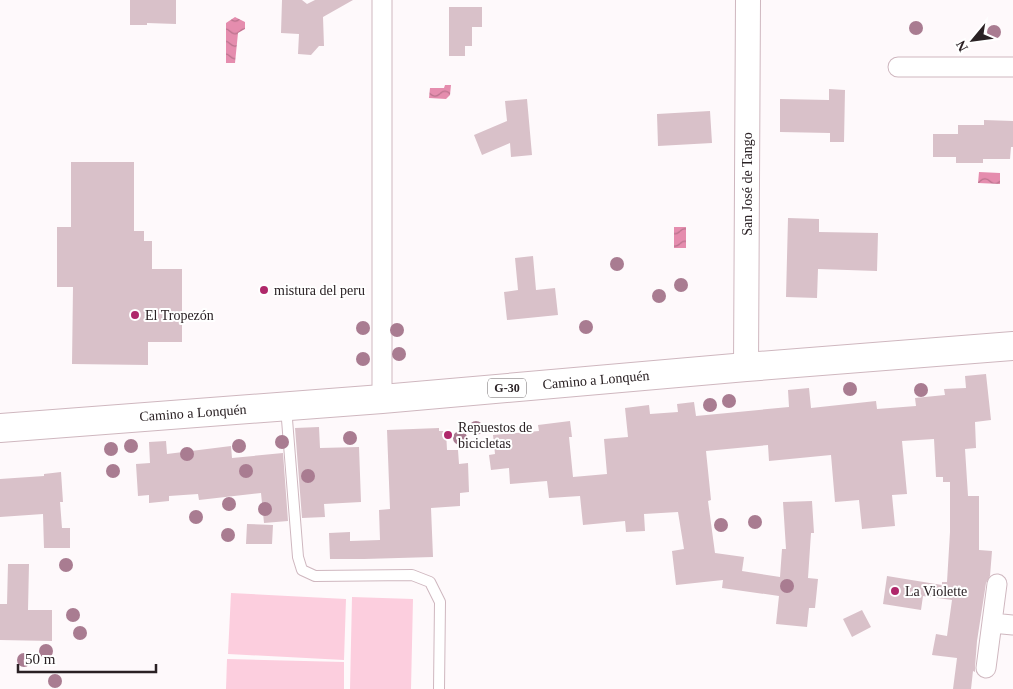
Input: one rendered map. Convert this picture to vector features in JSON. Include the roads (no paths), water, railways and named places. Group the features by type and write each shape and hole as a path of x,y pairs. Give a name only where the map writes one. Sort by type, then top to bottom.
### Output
{"main road":[{"name":"Camino a Lonquén","path":"0,428 382,399 1013,346"}],"street":[{"path":"382,0 382,399"},
{"name":"San José de Tango","path":"746,367 748,0"},
{"path":"898,67 1013,67"},
{"path":"986,668 997,584"},
{"path":"992,623 1013,625"}],"lane":[{"path":"286,406 298,557 302,570 315,576 412,576 430,582 440,602 439,689"}],"water":[{"path":"235,17 245,22 245,29 238,33 235,63 226,63 226,23"},
{"path":"445,85 451,85 450,95 446,99 429,98 430,88 444,88"},
{"path":"979,172 1000,173 1000,184 978,183"},
{"path":"674,227 686,227 686,248 674,248"}],"place":[{"name":"mistura del peru","path":"264,290"},
{"name":"El Tropezón","path":"135,315"},
{"name":"Repuestos de bicicletas","path":"448,435"},
{"name":"La Violette","path":"895,591"}]}
